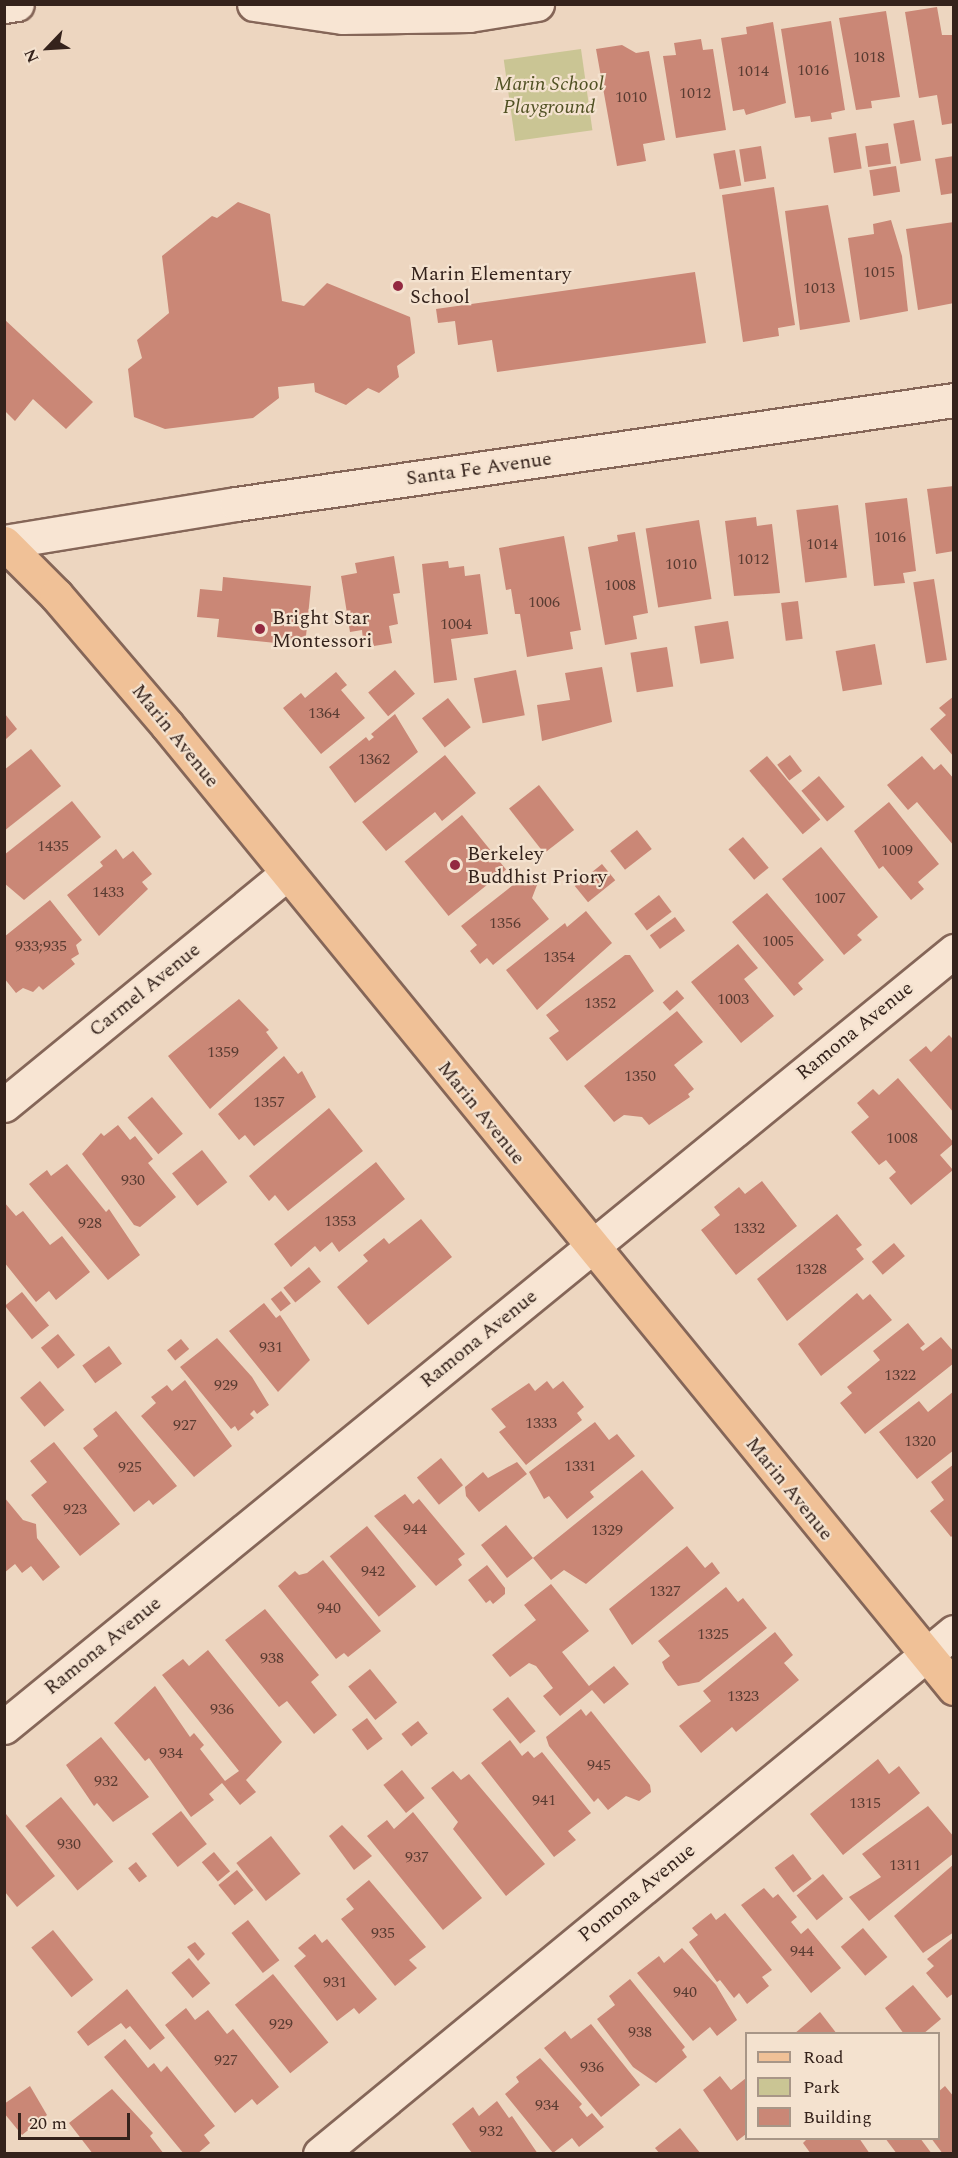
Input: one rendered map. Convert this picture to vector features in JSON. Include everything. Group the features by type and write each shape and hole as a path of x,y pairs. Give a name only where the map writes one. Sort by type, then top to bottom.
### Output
{"main road":[{"name":"Marin Avenue","path":"4,543 56,595 152,707 286,874 954,1688"}],"street":[{"path":"4,6 17,4"},
{"path":"254,4 342,17 469,15 537,4"},
{"name":"Santa Fe Avenue","path":"4,543 247,502 954,400"},
{"name":"Carmel Avenue","path":"4,1105 286,874"},
{"name":"Ramona Avenue","path":"4,1727 954,951"},
{"name":"Pomona Avenue","path":"320,2154 954,1632"}],"green space":[{"name":"Marin School Playground","path":"581,49 592,130 515,141 504,60"}],"building":[{"path":"937,7 942,35 954,35 954,123 942,125 937,95 919,98 905,12"},
{"path":"886,11 900,97 871,101 872,108 856,110 839,18"},
{"path":"831,21 845,110 831,113 832,119 811,122 810,116 795,118 781,29"},
{"path":"773,22 786,103 746,115 744,109 733,111 721,38 747,34 746,27"},
{"path":"701,39 703,50 713,49 726,130 676,138 663,56 676,55 674,43"},
{"path":"622,45 636,53 649,51 665,140 643,144 646,161 617,166 596,49"},
{"path":"914,120 921,160 900,164 893,124"},
{"path":"856,133 862,169 834,173 828,137"},
{"path":"888,143 891,164 868,167 865,146"},
{"path":"761,146 766,179 744,182 739,149"},
{"path":"735,150 741,185 720,189 713,154"},
{"path":"954,156 954,193 941,195 935,159"},
{"path":"896,166 900,192 873,196 869,170"},
{"path":"774,187 795,325 778,328 779,336 743,342 722,195"},
{"path":"238,202 270,214 282,301 304,306 327,283 410,317 415,353 397,366 399,377 379,393 368,388 346,405 315,392 314,383 278,387 279,398 253,418 165,429 134,417 128,369 142,358 137,340 169,313 162,256 212,216 217,218"},
{"path":"828,205 850,322 800,330 785,211"},
{"path":"891,220 902,256 908,311 860,320 848,238 874,234 873,224"},
{"path":"954,222 954,303 918,310 906,229"},
{"path":"695,272 706,343 497,372 492,340 458,345 455,321 438,323 436,309"},
{"path":"4,319 93,402 66,429 33,399 15,421 4,410"},
{"path":"954,486 954,551 936,554 927,489"},
{"path":"907,498 916,571 903,573 905,583 874,586 865,503"},
{"path":"838,505 847,577 805,583 796,510"},
{"path":"756,517 757,526 772,524 780,593 734,596 725,521"},
{"path":"699,520 712,599 658,607 646,528"},
{"path":"635,532 648,613 633,616 637,639 605,645 588,547 618,541 617,535"},
{"path":"564,536 581,630 570,632 573,649 527,657 520,614 515,614 511,589 506,590 499,548"},
{"path":"394,556 400,593 393,594 398,624 389,626 392,643 374,646 372,639 363,640 362,630 350,632 341,576 357,573 355,563"},
{"path":"448,561 449,568 464,566 465,576 480,574 488,634 451,639 457,680 434,683 422,564"},
{"path":"223,577 311,586 305,646 217,637 219,619 197,617 200,589 222,591"},
{"path":"934,579 947,660 926,663 913,582"},
{"path":"798,601 803,639 786,641 781,603"},
{"path":"728,621 734,659 700,664 694,626"},
{"path":"875,644 882,684 843,691 836,651"},
{"path":"667,647 673,687 637,692 630,653"},
{"path":"602,667 612,722 542,741 537,705 570,700 565,673"},
{"path":"395,670 415,694 388,716 368,692"},
{"path":"516,670 525,715 483,723 474,678"},
{"path":"336,672 347,685 341,690 365,718 321,754 283,708 301,693 305,698"},
{"path":"954,696 954,757 930,729 946,715 939,708"},
{"path":"448,698 471,727 445,747 422,718"},
{"path":"5,714 17,729 5,740"},
{"path":"395,714 418,752 355,803 329,767 366,737 369,741 374,737 371,734"},
{"path":"31,749 61,786 4,831 4,770"},
{"path":"445,755 476,793 442,821 435,812 386,851 362,822"},
{"path":"790,755 802,771 789,781 777,765"},
{"path":"767,756 820,820 803,834 749,771"},
{"path":"922,756 934,770 941,764 954,779 954,846 917,802 908,810 887,785"},
{"path":"819,776 845,807 827,821 801,791"},
{"path":"539,785 574,830 544,853 509,808"},
{"path":"72,801 101,837 24,900 4,883 4,855"},
{"path":"889,802 939,864 918,882 924,889 911,900 883,866 879,869 854,831"},
{"name":"Berkeley Buddhist Priory","path":"462,815 506,869 449,916 404,862"},
{"path":"637,830 652,849 625,870 610,851"},
{"path":"743,837 769,868 754,880 728,849"},
{"path":"821,847 878,917 857,935 862,940 844,955 782,879"},
{"path":"116,849 123,859 133,851 152,874 142,882 148,889 99,936 67,895 103,866 100,862"},
{"path":"602,864 615,880 588,902 575,886"},
{"path":"527,874 537,885 532,898 549,919 493,965 487,958 480,964 470,951 477,945 461,926"},
{"path":"767,893 824,960 798,983 803,989 794,996 732,922"},
{"path":"659,895 672,912 647,930 634,914"},
{"path":"50,900 82,940 76,945 79,954 71,959 75,964 43,990 39,986 33,992 23,988 16,993 4,978 4,937"},
{"path":"586,911 612,943 537,1010 506,970 565,923 567,927"},
{"path":"675,917 685,931 660,949 650,935"},
{"path":"738,944 758,968 744,979 774,1016 741,1043 691,982"},
{"path":"625,955 630,955 654,991 567,1061 549,1038 559,1031 546,1015"},
{"path":"677,990 684,998 670,1011 663,1002"},
{"path":"239,999 269,1030 266,1032 278,1048 210,1109 168,1056"},
{"path":"677,1011 703,1042 674,1065 694,1089 688,1094 690,1097 649,1125 642,1117 624,1115 614,1122 584,1086"},
{"path":"949,1035 954,1040 954,1113 909,1060 926,1046 931,1052"},
{"path":"284,1056 298,1074 302,1071 316,1097 254,1146 245,1135 239,1140 218,1114"},
{"path":"898,1078 954,1143 940,1155 953,1170 911,1205 889,1178 896,1172 886,1160 879,1165 851,1132 869,1117 857,1103 873,1089 879,1095"},
{"path":"152,1097 183,1134 158,1154 127,1118"},
{"path":"329,1108 363,1151 288,1211 275,1195 269,1201 249,1176"},
{"path":"118,1125 130,1140 135,1136 153,1159 148,1163 176,1197 140,1227 134,1225 82,1154 101,1133 104,1136"},
{"path":"202,1150 227,1182 197,1206 172,1173"},
{"path":"376,1162 405,1199 339,1252 332,1242 320,1252 315,1246 291,1267 274,1244"},
{"path":"67,1164 106,1212 109,1209 140,1255 108,1280 29,1184 47,1170 51,1176"},
{"path":"762,1181 797,1226 736,1275 701,1230 720,1215 714,1207 739,1187 745,1194"},
{"path":"4,1202 16,1216 23,1211 50,1245 62,1236 90,1272 56,1300 49,1291 36,1302 4,1262"},
{"path":"837,1214 862,1245 856,1249 864,1259 787,1321 757,1279"},
{"path":"421,1219 452,1257 368,1325 337,1287 368,1261 363,1255 384,1238 389,1244"},
{"path":"894,1243 905,1256 883,1275 872,1262"},
{"path":"309,1267 321,1282 295,1303 283,1288"},
{"path":"281,1291 291,1304 281,1312 271,1299"},
{"path":"22,1292 49,1325 32,1339 5,1306"},
{"path":"857,1293 863,1300 870,1294 892,1320 821,1376 798,1344"},
{"path":"264,1303 276,1318 280,1315 310,1360 278,1392 229,1331"},
{"path":"908,1323 925,1344 920,1348 923,1351 941,1337 954,1352 954,1363 865,1434 840,1403 852,1393 847,1387 880,1360 873,1351"},
{"path":"58,1334 75,1355 58,1369 41,1348"},
{"path":"217,1338 252,1377 269,1405 257,1414 254,1410 250,1414 254,1418 238,1431 235,1426 231,1429 180,1367"},
{"path":"181,1339 189,1349 175,1360 167,1350"},
{"path":"109,1346 122,1364 95,1383 82,1365"},
{"path":"185,1380 232,1446 194,1477 141,1416 156,1403 151,1397 167,1385 172,1391"},
{"path":"40,1381 64,1410 45,1427 20,1398"},
{"path":"547,1381 553,1389 563,1381 584,1407 577,1413 582,1420 526,1465 499,1432 506,1427 491,1409 529,1383 535,1391"},
{"path":"954,1391 954,1450 917,1479 879,1432 919,1401 928,1412"},
{"path":"116,1411 177,1486 153,1505 149,1500 134,1512 83,1448 98,1436 93,1429"},
{"path":"595,1422 609,1440 617,1434 635,1456 590,1492 594,1497 567,1519 549,1496 544,1499 529,1472"},
{"path":"54,1442 120,1524 80,1556 31,1495 47,1482 30,1461"},
{"path":"441,1458 463,1485 439,1505 417,1478"},
{"path":"517,1462 527,1474 479,1512 466,1496 465,1487 483,1472 488,1478"},
{"path":"954,1464 954,1534 951,1537 930,1511 944,1500 931,1482"},
{"path":"642,1470 674,1508 586,1584 564,1570 551,1580 533,1558"},
{"path":"405,1494 413,1504 419,1499 465,1554 458,1559 462,1565 436,1586 374,1516"},
{"path":"4,1497 23,1520 36,1524 37,1538 60,1567 43,1581 31,1566 22,1573 15,1564 4,1573"},
{"path":"506,1525 533,1558 507,1578 481,1545"},
{"path":"367,1526 416,1587 379,1617 330,1556"},
{"path":"687,1546 705,1568 712,1562 720,1573 632,1645 609,1609"},
{"path":"323,1560 381,1631 348,1657 344,1653 336,1659 278,1586 295,1571 299,1575 307,1573"},
{"path":"487,1565 505,1588 505,1594 493,1604 490,1600 486,1603 468,1580"},
{"path":"551,1584 589,1631 562,1652 589,1686 614,1666 629,1684 604,1704 592,1690 560,1716 543,1696 553,1688 536,1666 529,1663 510,1677 492,1655 536,1620 524,1605"},
{"path":"726,1587 738,1602 743,1598 767,1628 699,1682 678,1686 665,1669 662,1662 670,1656 658,1641"},
{"path":"265,1609 319,1675 311,1682 337,1715 314,1734 287,1701 279,1707 225,1640"},
{"path":"775,1632 793,1655 784,1663 799,1680 736,1732 732,1727 701,1753 679,1726 711,1701 703,1691"},
{"path":"208,1650 282,1742 246,1780 256,1792 240,1805 222,1783 209,1794 214,1800 191,1817 149,1758 145,1761 114,1723 155,1686 190,1737 194,1733 204,1745 200,1749 225,1781 239,1771 162,1675 183,1659 189,1666"},
{"path":"370,1669 397,1702 375,1720 348,1687"},
{"path":"508,1697 536,1731 520,1744 492,1710"},
{"path":"581,1709 586,1716 591,1711 650,1785 651,1792 639,1801 626,1796 608,1810 598,1798 594,1802 549,1746 546,1737"},
{"path":"367,1718 383,1739 367,1750 352,1729"},
{"path":"418,1721 428,1734 411,1747 401,1734"},
{"path":"101,1737 149,1797 113,1822 97,1803 94,1806 66,1765"},
{"path":"510,1740 522,1756 528,1751 534,1758 542,1752 591,1813 568,1831 576,1840 554,1857 481,1763"},
{"path":"878,1759 889,1774 899,1766 920,1793 843,1855 810,1814"},
{"path":"402,1770 425,1798 406,1813 383,1785"},
{"path":"453,1771 461,1780 469,1774 545,1864 506,1896 453,1829 458,1822 431,1788"},
{"path":"61,1797 113,1862 77,1890 25,1826"},
{"path":"928,1806 954,1837 954,1853 869,1921 849,1897 881,1877 862,1854"},
{"path":"181,1811 207,1844 178,1867 152,1834"},
{"path":"413,1812 482,1898 443,1930 367,1836 387,1820 394,1829"},
{"path":"6,1814 55,1876 17,1907 5,1892"},
{"path":"342,1825 372,1856 354,1870 329,1836"},
{"path":"271,1836 301,1874 266,1901 236,1863"},
{"path":"214,1852 230,1871 218,1881 202,1862"},
{"path":"793,1854 812,1879 793,1893 775,1868"},
{"path":"136,1862 147,1876 139,1882 128,1868"},
{"path":"954,1864 954,1932 923,1953 894,1916"},
{"path":"237,1870 253,1890 235,1905 218,1885"},
{"path":"823,1874 843,1899 817,1920 797,1895"},
{"path":"369,1880 426,1947 409,1960 417,1968 395,1986 341,1919 354,1909 346,1899"},
{"path":"764,1888 773,1898 778,1894 797,1917 791,1922 801,1934 808,1928 841,1968 811,1993 741,1905"},
{"path":"711,1913 716,1920 725,1913 772,1970 762,1977 769,1986 747,2004 739,1993 734,1998 720,1980 717,1982 689,1942 698,1935 692,1928"},
{"path":"248,1920 279,1960 263,1973 231,1933"},
{"path":"863,1928 887,1957 865,1976 841,1947"},
{"path":"53,1930 93,1980 72,1997 31,1948"},
{"path":"315,1934 322,1943 327,1939 377,1999 359,2014 354,2008 337,2021 294,1966 306,1956 298,1948"},
{"path":"954,1937 954,1993 947,1998 926,1973 934,1966 927,1959"},
{"path":"195,1942 205,1954 198,1961 187,1947"},
{"path":"682,1948 716,1985 737,2020 717,2036 710,2027 693,2041 637,1973 659,1956 664,1963"},
{"path":"189,1958 210,1983 193,1998 171,1973"},
{"path":"273,1974 328,2042 290,2073 235,2005"},
{"path":"630,1979 685,2047 682,2050 687,2057 656,2083 633,2067 597,2019 615,2005 609,1996"},
{"path":"913,1985 941,2019 925,2032 903,2032 885,2008"},
{"path":"127,1989 165,2038 150,2050 130,2026 126,2029 121,2023 88,2046 77,2032"},
{"path":"186,2008 195,2020 208,2010 227,2034 233,2029 279,2087 257,2105 252,2099 235,2113 165,2025"},
{"path":"820,2012 835,2032 796,2032"},
{"path":"591,2024 640,2085 601,2117 544,2048 565,2031 571,2039"},
{"path":"125,2039 148,2068 154,2063 161,2072 167,2066 215,2126 204,2135 210,2143 197,2154 184,2154 104,2057"},
{"path":"540,2058 582,2104 579,2107 587,2117 592,2113 604,2127 579,2147 572,2138 553,2153 505,2094 519,2082 516,2077"},
{"path":"720,2076 731,2090 745,2079 745,2135 737,2141 703,2090"},
{"path":"30,2086 47,2115 22,2135 4,2113 4,2104"},
{"path":"945,2086 954,2097 954,2154 943,2154 932,2140 940,2140 940,2090"},
{"path":"112,2089 153,2133 150,2136 164,2154 93,2154 69,2123"},
{"path":"497,2101 509,2118 512,2116 538,2154 473,2154 468,2148 452,2124 473,2107 479,2116"},
{"path":"680,2128 701,2154 660,2154 655,2148"},
{"path":"806,2140 860,2140 870,2154 811,2154 803,2143"},
{"path":"886,2140 922,2140 932,2154 897,2154"}],"place":[{"name":"Marin Elementary School","path":"398,286"},
{"name":"Bright Star Montessori","path":"260,629"},
{"name":"Berkeley Buddhist Priory","path":"455,865"}]}
